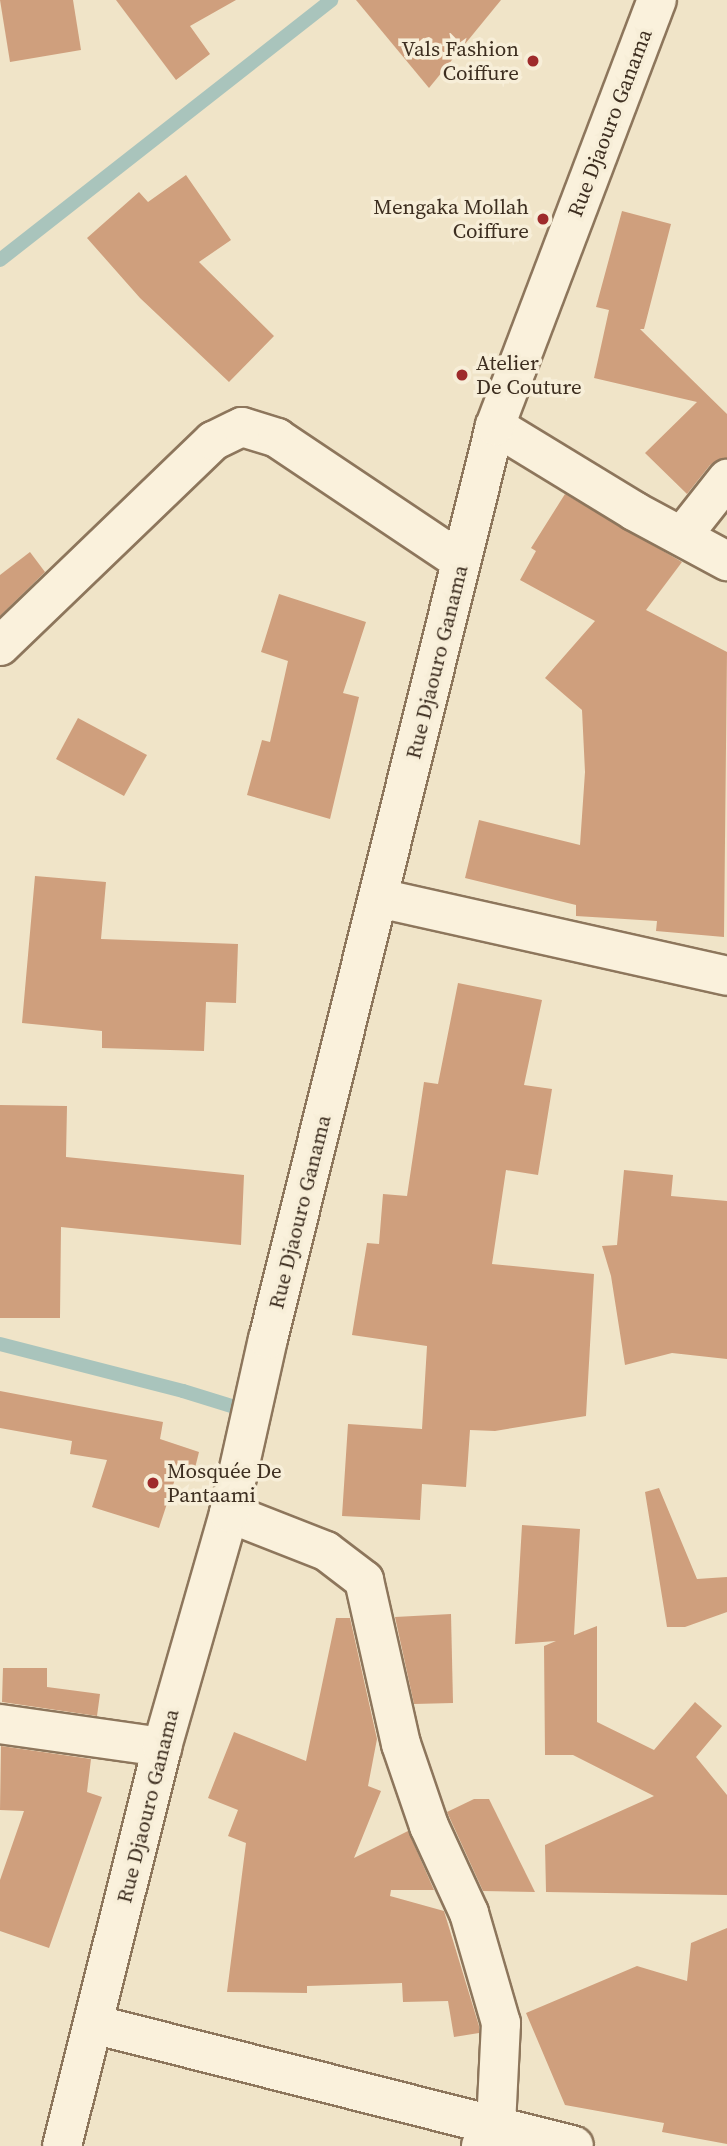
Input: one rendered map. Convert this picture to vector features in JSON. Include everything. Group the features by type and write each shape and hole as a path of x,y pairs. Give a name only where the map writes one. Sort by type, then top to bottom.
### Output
{"street":[{"name":"Rue Djaouro Ganama","path":"62,2146 162,1747 229,1513 268,1339 495,426 657,0"},
{"path":"495,426 634,511 727,561"},
{"path":"0,646 213,441 242,428 277,438 461,561"},
{"path":"682,536 727,479"},
{"path":"379,898 727,976"},
{"path":"229,1513 326,1551 364,1580 401,1744 429,1826 469,1913 501,2023 488,2136"},
{"path":"0,1724 162,1747"},
{"path":"93,2024 488,2136 574,2146"}],"building":[{"path":"0,0 73,0 81,50 10,62"},
{"path":"116,0 236,0 190,26 210,54 176,80"},
{"path":"356,0 501,0 429,88"},
{"path":"186,175 231,240 199,262 274,336 229,382 140,298 87,238 139,192 148,202"},
{"path":"622,211 671,224 644,329 640,329 727,414 727,458 710,465 687,494 645,453 697,402 594,378 609,310 596,307"},
{"path":"565,494 682,562 646,610 727,652 724,937 656,931 657,921 576,916 576,905 465,878 479,820 580,845 585,772 582,710 545,678 595,621 520,580 536,551 531,548"},
{"path":"30,552 45,572 0,616 0,575"},
{"path":"279,594 366,622 343,693 359,697 330,819 247,795 262,740 270,742 288,661 261,652"},
{"path":"78,718 147,755 124,796 56,759"},
{"path":"35,876 106,882 101,939 238,944 236,1003 206,1002 204,1051 102,1048 102,1031 22,1023"},
{"path":"458,983 542,1000 524,1085 552,1089 538,1175 506,1170 492,1264 594,1274 586,1416 495,1431 470,1430 466,1487 422,1484 420,1520 342,1516 348,1424 422,1429 427,1346 352,1335 367,1243 379,1244 383,1194 407,1196 424,1082 438,1084"},
{"path":"0,1105 67,1106 66,1157 244,1175 241,1245 61,1227 60,1318 0,1318"},
{"path":"624,1170 673,1175 671,1196 727,1201 727,1359 672,1353 625,1365 611,1276 602,1246 617,1245"},
{"path":"0,1391 163,1422 160,1439 199,1452 194,1472 178,1470 159,1528 92,1507 107,1460 70,1454 72,1441 0,1428"},
{"path":"659,1488 697,1579 727,1577 727,1612 685,1627 667,1627 645,1492"},
{"path":"522,1525 580,1529 574,1635 597,1626 597,1722 654,1750 695,1702 722,1726 696,1757 727,1795 727,1895 546,1892 545,1845 654,1796 573,1755 545,1755 544,1646 556,1641 515,1644"},
{"path":"451,1614 453,1703 414,1704 395,1617"},
{"path":"336,1618 350,1618 377,1739 368,1786 381,1791 354,1858 408,1831 434,1890 391,1890 390,1896 444,1911 479,2033 454,2037 448,2001 403,2002 402,1983 307,1986 307,1993 227,1992 246,1843 228,1836 238,1810 208,1798 234,1732 306,1761"},
{"path":"3,1668 47,1668 47,1687 100,1694 97,1716 2,1702"},
{"path":"1,1746 91,1759 87,1792 102,1797 49,1948 0,1931 0,1880 24,1811 0,1810"},
{"path":"474,1799 489,1799 535,1892 483,1891 447,1812"},
{"path":"727,1928 727,2144 662,2132 664,2123 565,2105 526,2013 637,1966 687,1981 691,1943"}],"waterway":[{"path":"0,260 331,0"},
{"path":"0,1344 183,1391 251,1412"}],"place":[{"name":"Vals Fashion Coiffure","path":"533,61"},
{"name":"Mengaka Mollah Coiffure","path":"543,219"},
{"name":"Atelier De Couture","path":"462,375"},
{"name":"Mosquée De Pantaami","path":"153,1483"}]}
